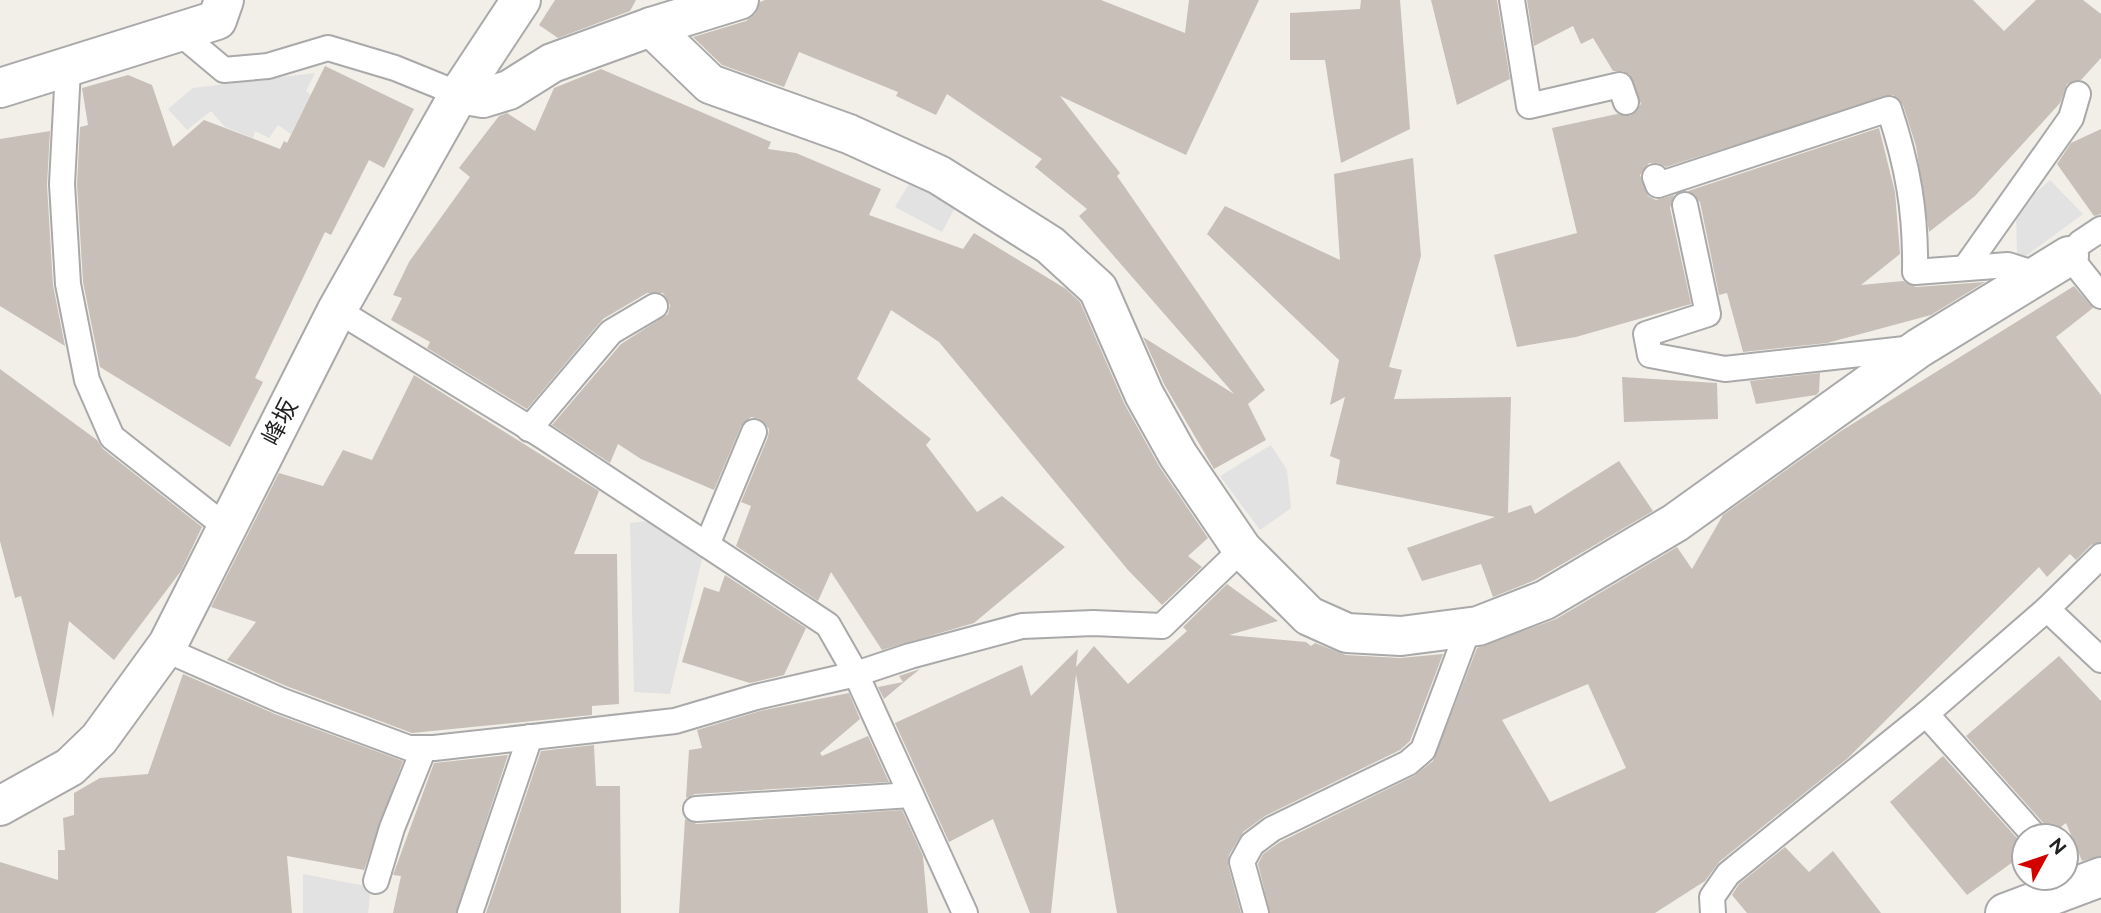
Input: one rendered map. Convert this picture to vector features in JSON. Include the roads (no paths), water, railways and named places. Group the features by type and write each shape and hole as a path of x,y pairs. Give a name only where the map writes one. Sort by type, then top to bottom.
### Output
{"street":[{"path":"0,88 181,34 217,20 224,0"},
{"name":"峰坂","path":"0,806 70,767 99,739 164,649 337,310 459,94 521,0"},
{"path":"459,94 483,98 509,90 552,63 651,27 739,0"},
{"path":"651,27 710,84 849,134 939,175 1050,245 1098,289 1144,394 1171,443 1242,549 1309,616 1347,633 1401,636 1469,627 1545,600 1675,523 1919,348 2054,266"},
{"path":"2006,913 2082,878"}],"lane":[{"path":"1512,0 1529,106 1620,85 1626,102"},
{"path":"181,34 224,70 268,66 328,48 395,68 459,94"},
{"path":"68,69 62,196 68,284 87,380 112,436 226,527"},
{"path":"1965,268 2071,118 2078,94"},
{"path":"1919,348 1725,369 1650,355 1646,334 1708,314 1675,187 1889,109 1903,151 1914,199 1915,272 2008,265 2054,266 2101,296"},
{"path":"2054,266 2101,229"},
{"path":"529,429 611,332 655,306"},
{"path":"337,310 529,429 828,625 856,674 965,913"},
{"path":"706,545 754,432"},
{"path":"164,649 293,704 409,748 424,748 675,721 756,697 856,674 910,656 1022,626 1093,622 1162,626 1242,549"},
{"path":"1713,913 1712,897 1728,874 1926,714 2048,609 2101,556"},
{"path":"2048,609 2101,660"},
{"path":"1256,913 1242,862 1252,844 1272,829 1408,763 1423,750 1469,627"},
{"path":"1926,714 2022,822"},
{"path":"470,913 530,737"},
{"path":"376,881 392,828 424,748"},
{"path":"696,809 911,795"}]}
